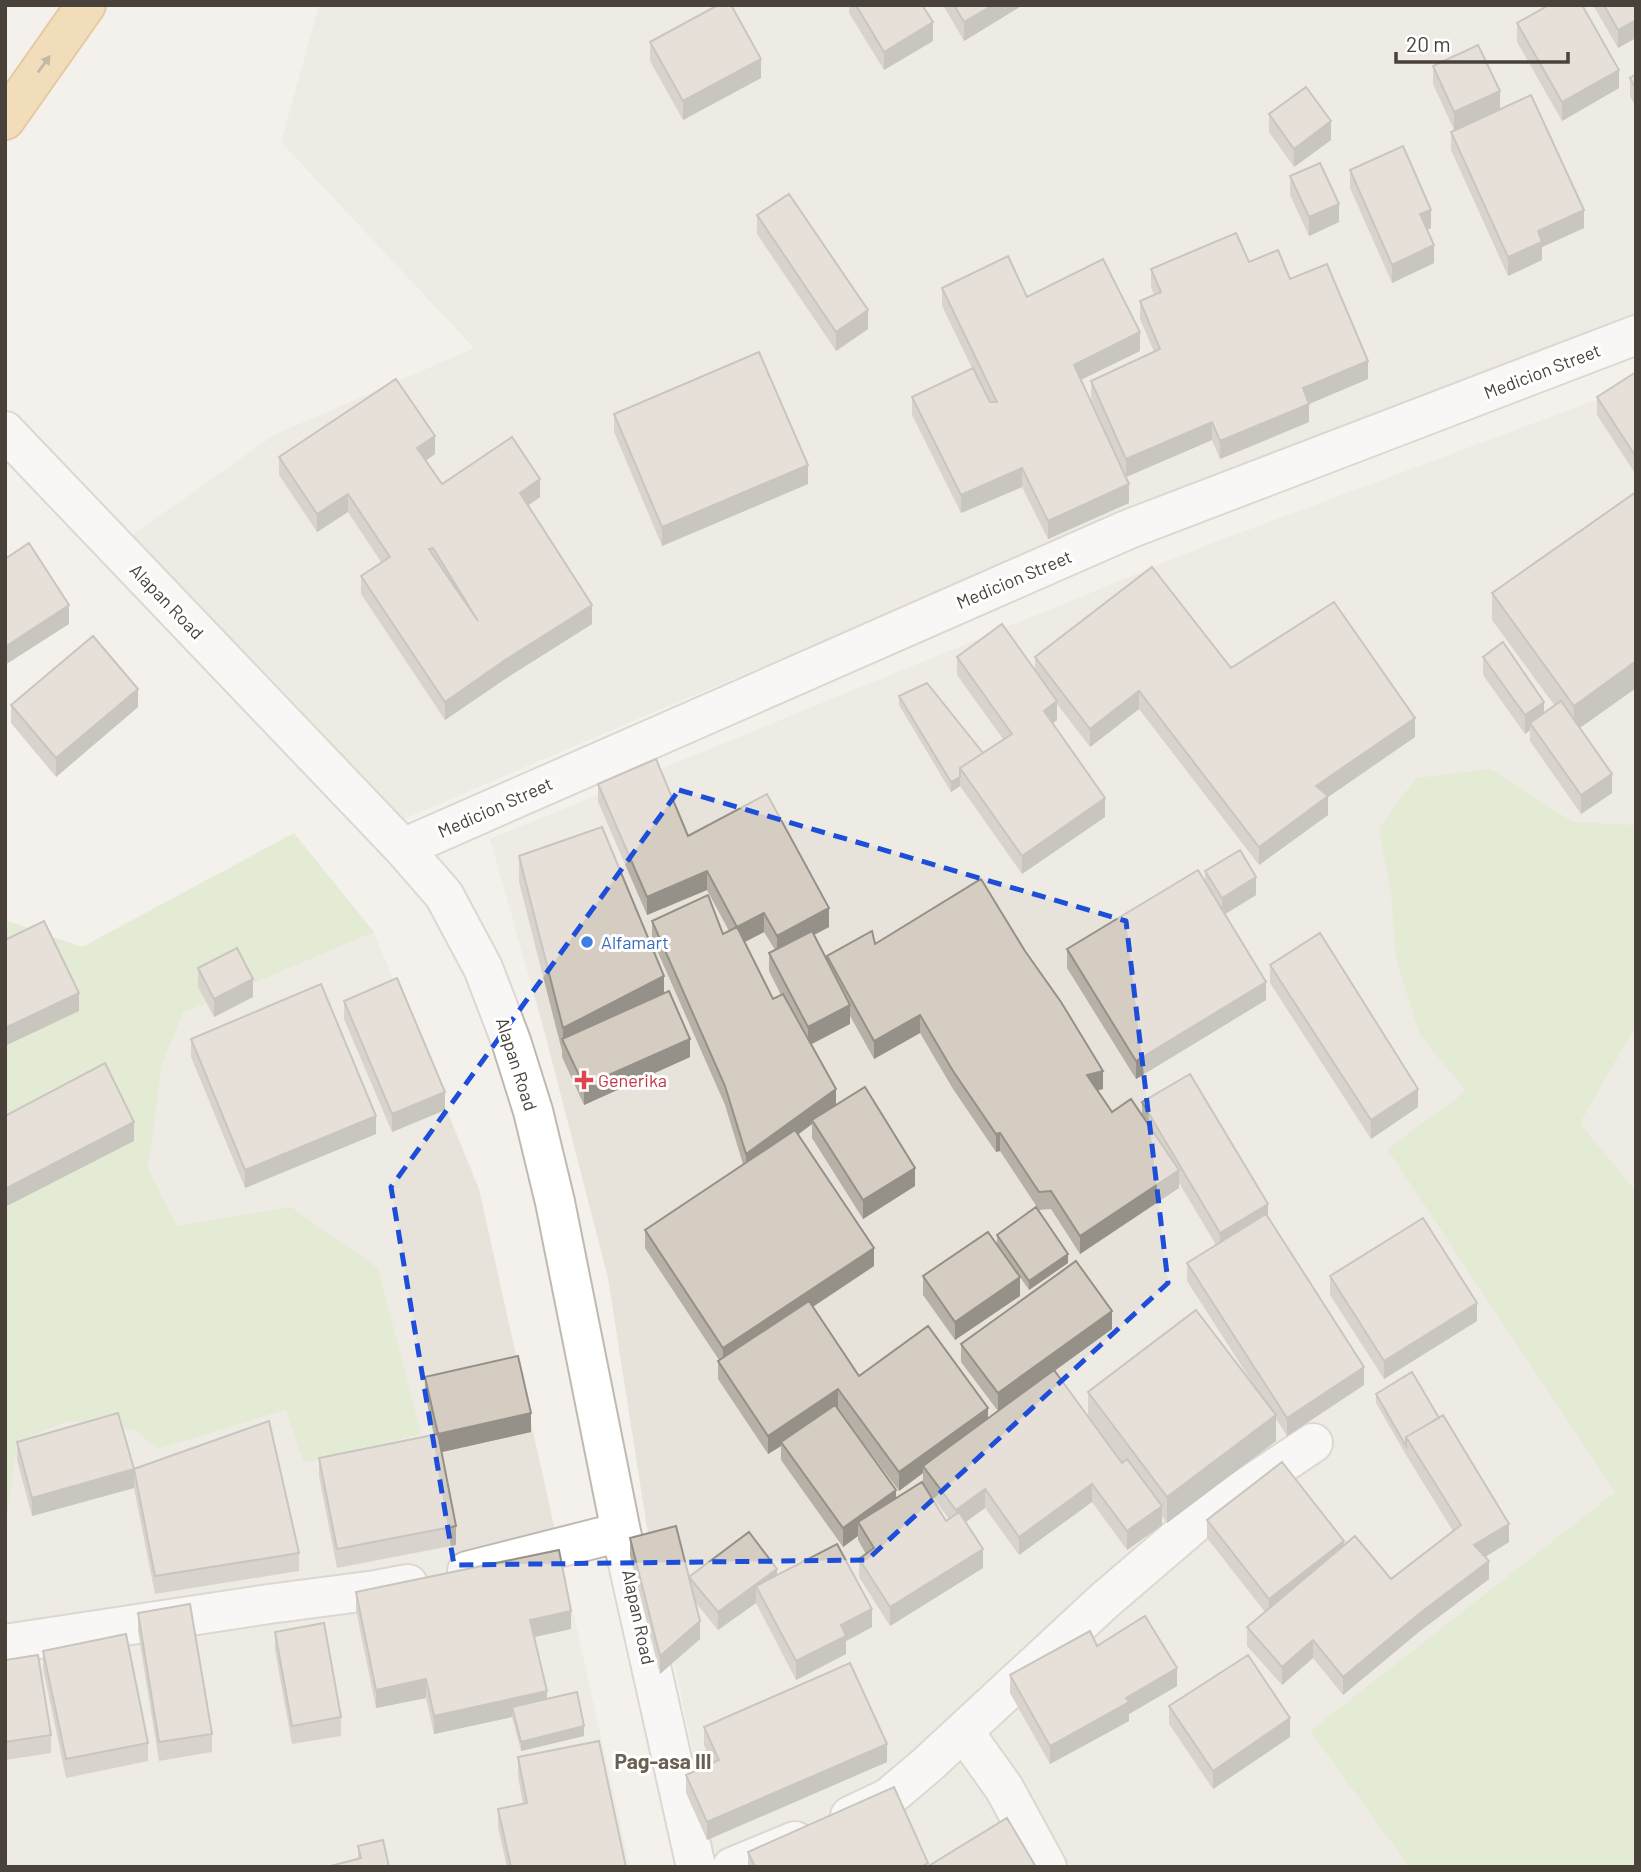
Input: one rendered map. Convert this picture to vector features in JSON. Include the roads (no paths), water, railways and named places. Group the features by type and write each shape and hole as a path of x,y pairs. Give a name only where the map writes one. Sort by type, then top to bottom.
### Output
{"highway":[{"path":"5,120 86,5"}],"street":[{"name":"Medicion Street","path":"403,848 1129,529 1636,335"},
{"name":"Alapan Road","path":"5,431 403,848 444,895 483,968 511,1041 533,1111 555,1202 621,1532 696,1867"},
{"path":"732,1867 822,1830 888,1798 964,1732 1104,1601 1202,1517 1313,1443"},
{"path":"5,1644 376,1590 489,1567 621,1532"},
{"path":"964,1732 1004,1788 1047,1867"}],"place":[{"name":"Alfamart","path":"587,942"},
{"name":"Generika","path":"584,1080"}],"district":[{"name":"Pag-asa III","path":"663,1760"}]}
